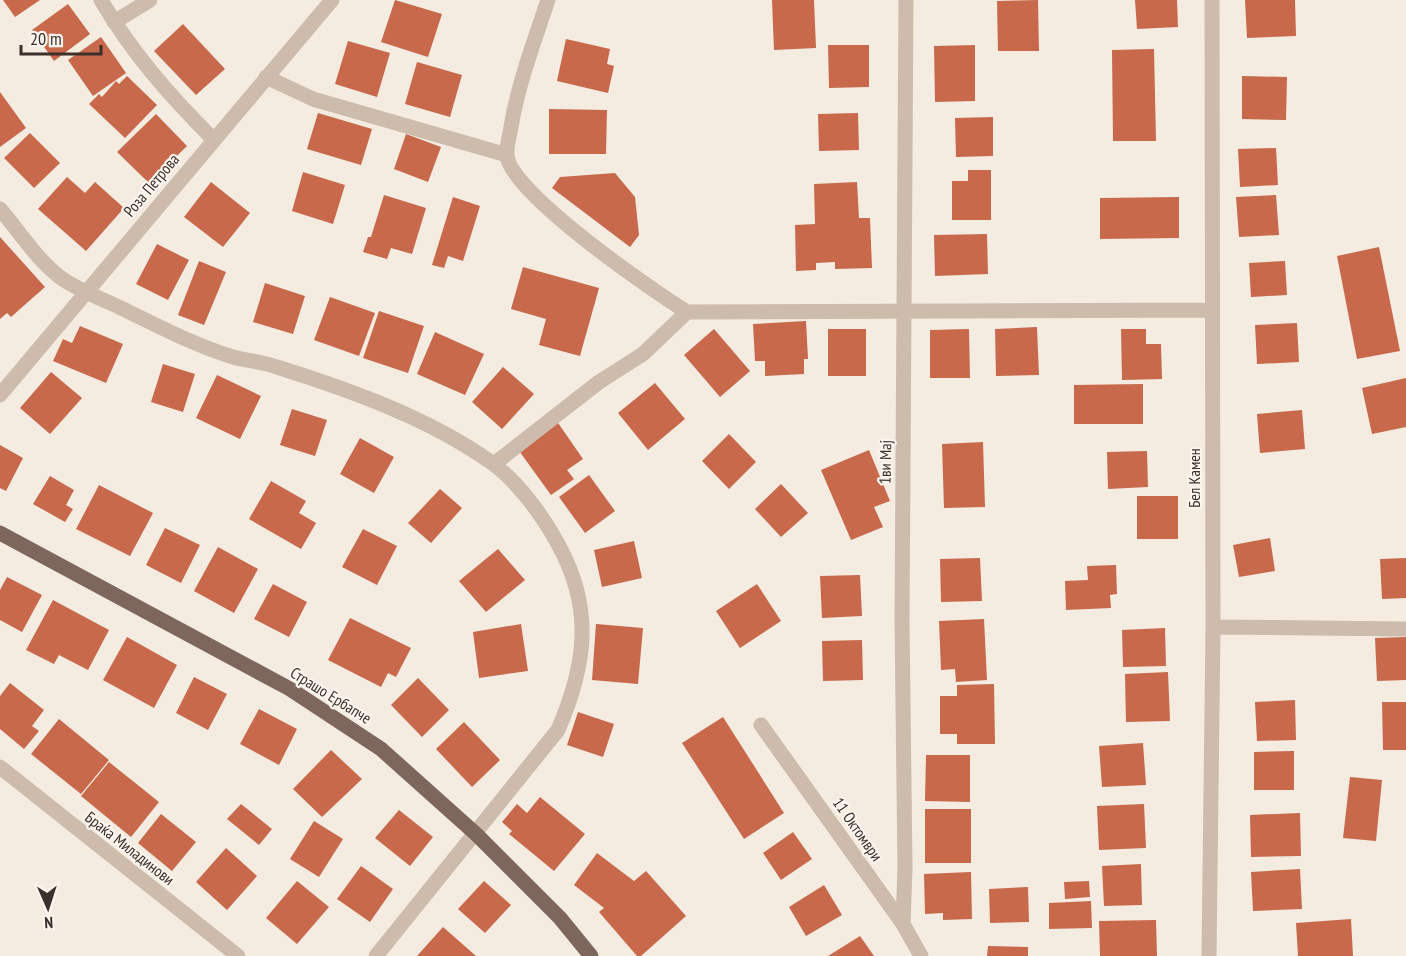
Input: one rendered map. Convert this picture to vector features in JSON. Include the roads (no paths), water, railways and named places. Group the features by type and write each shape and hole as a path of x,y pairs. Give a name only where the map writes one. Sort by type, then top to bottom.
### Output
{"main road":[{"name":"Страшо Ербапче","path":"0,533 290,689 381,749 476,834 560,918 591,956"}],"street":[{"path":"101,0 114,22 163,88 213,139"},
{"path":"114,22 150,0"},
{"name":"Роза Петрова","path":"0,395 332,0"},
{"path":"548,0 516,100 507,155 511,169 541,202 642,284 687,312 905,313 1212,310"},
{"name":"1ви Мај","path":"903,924 905,868 902,620 906,0"},
{"name":"Бел Камен","path":"1209,956 1213,627 1212,0"},
{"path":"266,77 313,99 507,155"},
{"path":"0,209 45,263 64,279 86,292 192,342 234,357 276,366 407,416 494,464 533,506 569,564 583,630 581,661 575,691 558,730 376,956"},
{"path":"494,464 599,382 643,354 687,312"},
{"path":"1213,627 1406,629"},
{"name":"11 Октомври","path":"761,725 903,924 921,956"},
{"name":"Браќа Миладинови","path":"0,767 238,956"}]}
